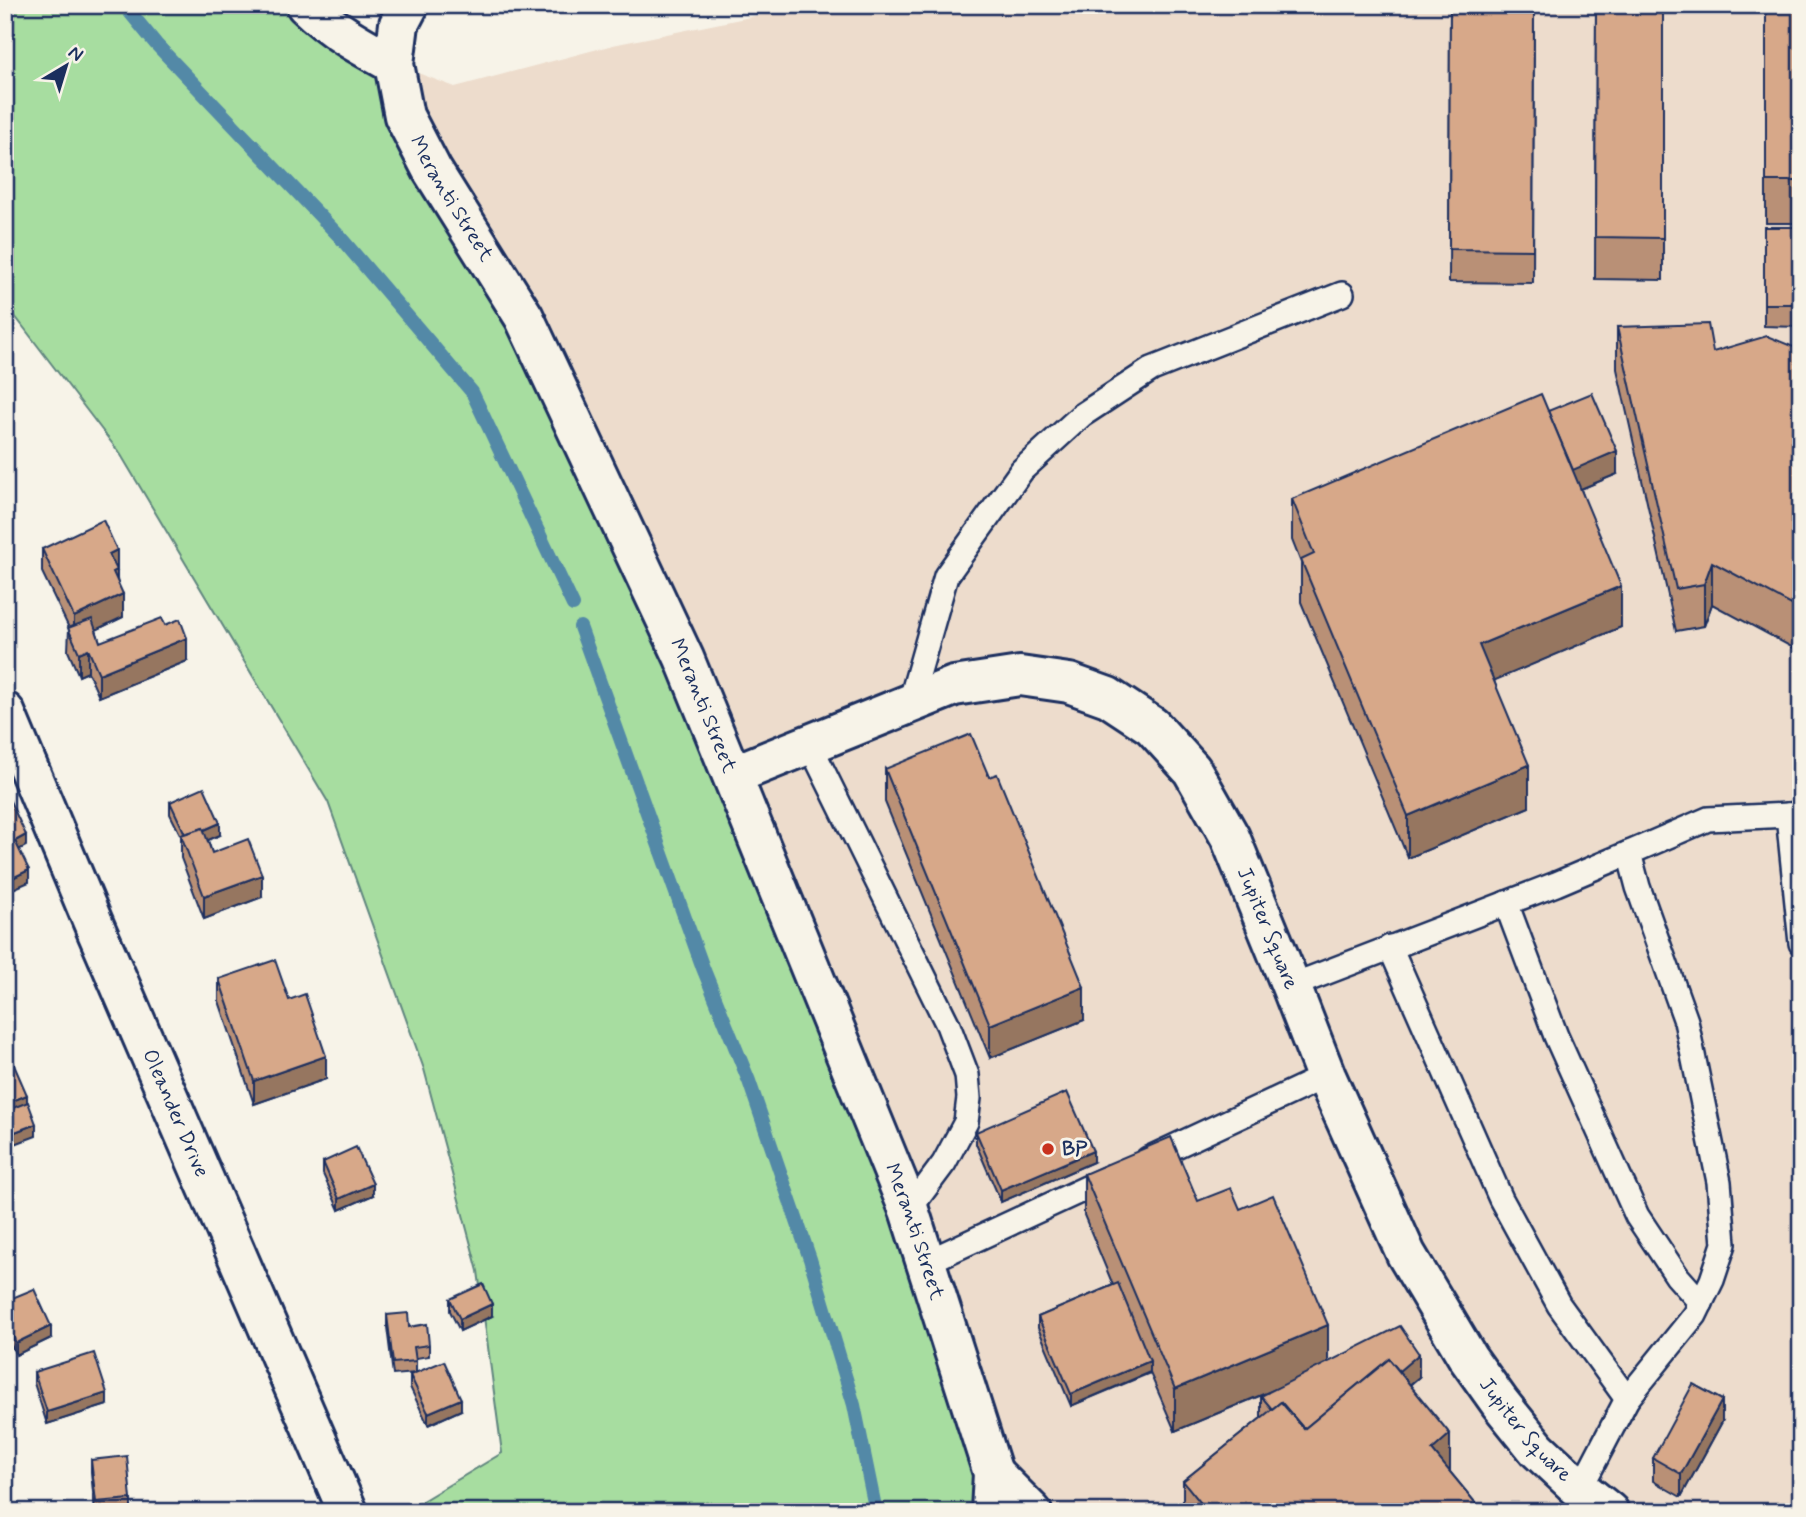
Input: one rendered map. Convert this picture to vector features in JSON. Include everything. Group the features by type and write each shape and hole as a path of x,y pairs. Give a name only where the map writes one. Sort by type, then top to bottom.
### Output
{"street":[{"path":"306,5 325,23 394,64"},
{"name":"Meranti Street","path":"409,5 399,24 394,64 404,116 432,170 524,317 684,658 909,1210 993,1473 991,1512"},
{"name":"Jupiter Square","path":"733,775 954,686 1020,676 1069,682 1108,698 1152,726 1192,770 1230,837 1326,1076 1406,1254 1468,1358 1500,1404 1537,1449 1594,1501"},
{"name":"Oleander Drive","path":"5,712 97,932 348,1512"},
{"name":"Meranti Street","path":"993,1473 1032,1512"}],"lane":[{"path":"910,703 946,576 1022,470 1082,415 1152,369 1342,294"},
{"path":"810,745 948,1025 967,1075 969,1098 966,1122 944,1163 909,1210"},
{"path":"1291,986 1556,884 1708,819 1794,814 1801,943"},
{"path":"1594,1501 1627,1399 1695,1315 1712,1280 1724,1244 1719,1182 1686,1021 1638,887 1629,853"},
{"path":"1506,903 1556,1035 1637,1216 1677,1276 1701,1303"},
{"path":"1390,947 1501,1199 1559,1305 1627,1399"},
{"path":"927,1262 1326,1076"}],"shaded area":[{"path":"794,5 1801,5 1801,1512 1034,1512 996,1475 394,64 455,87 613,45 794,8"}],"green space":[{"path":"5,5 308,5 356,44 526,316 980,1424 1033,1512 404,1512 502,1453 478,1271 424,1069 328,802 121,455 5,303"}],"building":[{"path":"1450,5 1534,5 1533,250 1449,249"},
{"path":"1596,5 1663,5 1663,238 1595,237"},
{"path":"1766,5 1801,5 1801,181 1766,181"},
{"path":"1764,227 1801,227 1801,304 1764,304"},
{"path":"1708,324 1713,352 1767,336 1801,350 1801,610 1712,562 1704,584 1676,589 1617,327"},
{"path":"1592,393 1617,451 1573,470 1548,411"},
{"path":"1541,394 1621,586 1479,645 1529,765 1408,816 1301,560 1314,554 1292,499"},
{"path":"5,411 11,419 5,423"},
{"path":"103,520 117,550 109,554 117,570 113,572 123,594 74,617 42,549"},
{"path":"162,618 165,625 180,619 187,638 99,674 88,649 79,653 68,628 92,619 100,642"},
{"path":"971,734 989,777 997,774 1084,987 990,1025 885,769"},
{"path":"204,787 220,823 185,834 170,802"},
{"path":"9,799 26,835 15,841 29,870 6,881 5,801"},
{"path":"203,828 212,853 248,839 262,875 204,896 181,835"},
{"path":"275,960 289,1000 305,994 326,1056 254,1081 219,979"},
{"path":"10,1056 27,1095 5,1104 5,1059"},
{"path":"1067,1092 1093,1151 1001,1190 976,1132"},
{"path":"28,1102 36,1124 7,1135 5,1111"},
{"path":"1171,1137 1198,1201 1231,1188 1240,1209 1273,1195 1328,1325 1175,1389 1084,1174"},
{"path":"356,1147 373,1184 339,1199 323,1162"},
{"path":"1118,1283 1150,1361 1071,1394 1038,1317"},
{"path":"483,1284 492,1304 460,1319 450,1299"},
{"path":"34,1289 51,1326 16,1343 5,1321 5,1301"},
{"path":"408,1313 409,1327 427,1324 429,1345 414,1347 416,1361 393,1363 387,1315"},
{"path":"1400,1326 1419,1354 1399,1371 1389,1359 1304,1429 1281,1402 1272,1409 1261,1396"},
{"path":"94,1353 107,1393 47,1412 34,1372"},
{"path":"1389,1359 1450,1434 1432,1450 1483,1512 1208,1512 1183,1481 1281,1402 1304,1429"},
{"path":"444,1361 461,1399 428,1413 410,1375"},
{"path":"1693,1384 1722,1400 1681,1474 1653,1458"},
{"path":"127,1456 131,1499 96,1502 91,1460"}],"waterway":[{"path":"124,5 156,44 340,237 472,392 573,605"},
{"path":"580,627 703,968 749,1081 810,1259 854,1405 876,1512"}],"place":[{"name":"BP","path":"1048,1149"}]}
